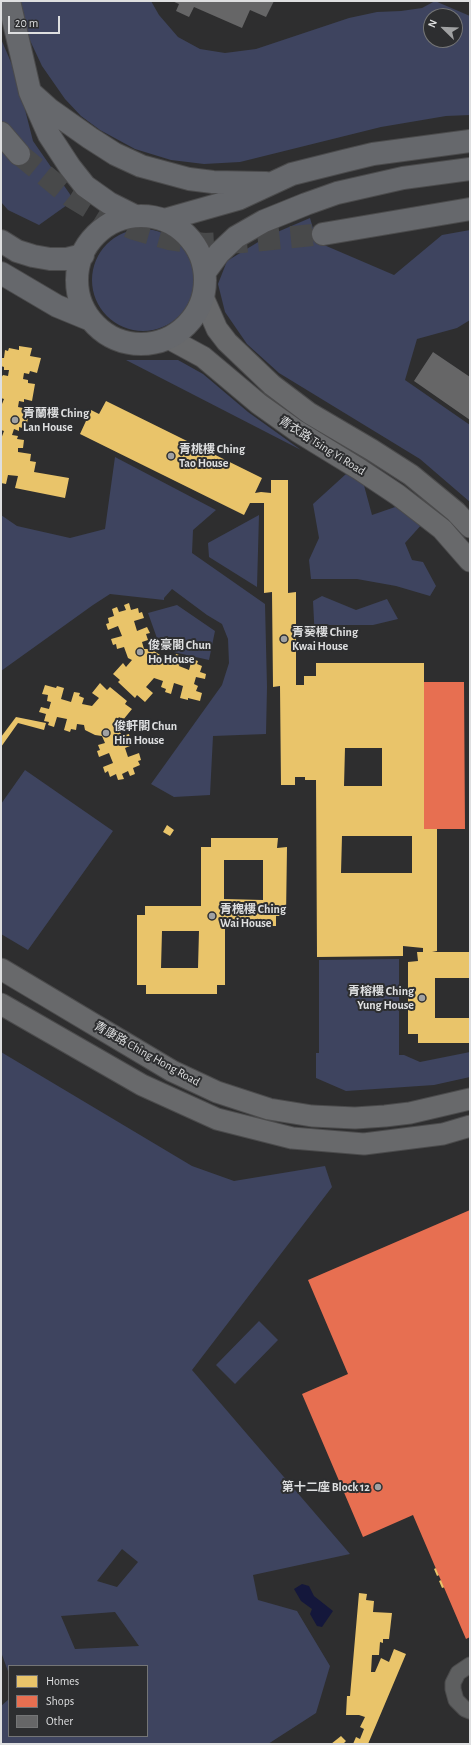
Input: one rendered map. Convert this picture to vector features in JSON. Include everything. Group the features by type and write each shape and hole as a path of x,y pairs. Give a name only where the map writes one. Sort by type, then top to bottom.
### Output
{"main road":[{"path":"10,7 30,92 49,135 85,186 101,198 135,216"},
{"path":"30,92 49,109 90,138 115,154 141,166 175,176 197,180 269,184"},
{"path":"1,133 20,154"},
{"path":"164,220 238,198 292,174 373,154 470,141"},
{"path":"205,272 219,252 236,238 264,221 337,193 403,178 470,169"},
{"path":"323,234 470,208"},
{"path":"135,216 150,216 164,220 178,227 191,240 200,255 205,272 203,297 196,313 189,322 179,332 168,338 146,344 133,344 121,341 100,329 91,320 82,305 78,289 78,272 83,255 90,242 99,232 111,224 135,216"},
{"path":"1,241 17,251 50,259 67,259 83,255"},
{"path":"1,273 57,306 91,320"},
{"name":"青衣路 Tsing Yi Road","path":"203,297 217,329 227,342 272,385 309,413 411,475 456,512 470,527"},
{"name":"青衣路 Tsing Yi Road","path":"168,338 203,357 259,404 297,431 359,468 398,494 442,529 470,561"},
{"name":"青康路 Ching Hong Road","path":"1,969 172,1071 217,1092 269,1108 312,1116 355,1118 410,1113 470,1099"},
{"path":"1,1004 142,1085 217,1119 292,1138 364,1144 443,1134 470,1126"}],"street":[{"path":"470,1665 458,1673 453,1683 453,1689 456,1700 465,1709 470,1711"}],"shaded area":[{"path":"20,1 151,1 159,15 178,37 200,49 225,53 256,49 349,18 377,12 422,8 435,1 451,8 423,8 423,48 463,48 463,13 470,16 470,115 446,116 381,127 240,162 204,164 171,160 135,149 100,130 81,116 65,99 42,66 27,34"},
{"path":"1,39 16,74 33,141 74,200 39,225 8,210 1,202"},
{"path":"310,218 317,242 394,275 442,235 470,230 470,320 457,328 417,339 405,380 470,425 470,502 420,459 279,373 247,344 225,312 218,284 227,261 268,236"},
{"path":"143,229 163,233 171,237 179,244 186,252 190,260 194,280 190,300 186,308 179,316 171,323 163,327 143,331 123,327 115,323 107,316 100,308 96,300 92,280 96,260 100,252 107,244 115,237 123,233"},
{"path":"126,360 178,360 203,374 248,412 301,450"},
{"path":"115,457 216,510 193,530 192,553 265,604 267,687 266,734 213,736 210,795 174,797 151,784 222,685 229,663 228,639 222,624 207,615 172,589 164,600 110,594 1,671 1,515 17,526 70,538 105,529"},
{"path":"346,474 362,478 372,515 398,506 423,523 405,543 412,560 423,562 436,586 430,596 396,586 357,579 311,579 309,560 319,538 313,504"},
{"path":"259,515 257,587 209,557 208,543"},
{"path":"322,596 356,610 387,599 398,619 373,625 326,625 315,640 313,601"},
{"path":"177,605 215,631 209,660 169,651 163,648 158,641 148,613"},
{"path":"25,770 113,831 28,950 1,934 1,804"},
{"path":"399,959 399,1055 404,1055 420,1062 470,1052 470,1077 434,1085 346,1091 316,1078 316,1053 319,1053 319,960"},
{"path":"1,1052 192,1166 234,1181 325,1166 332,1187 192,1370 350,1554 253,1575 258,1600 297,1611 330,1666 316,1713 268,1744 1,1744 1,1706 8,1700 8,1737 148,1737 148,1665 8,1665 8,1671 1,1652","holes":["122,1549 138,1562 117,1587 97,1581","115,1612 139,1646 75,1649 61,1616"]},
{"path":"259,1321 278,1340 235,1384 216,1365"},
{"path":"302,1584 309,1586 314,1596 333,1611 322,1627 317,1626 310,1614 312,1609 301,1601 294,1589"}],"building: Homes":[{"name":"青蘭樓 Ching Lan House","path":"19,346 32,348 30,356 41,358 37,373 30,371 29,374 24,373 23,379 28,380 28,383 35,384 32,401 24,399 24,402 19,401 18,407 23,408 22,411 29,412 26,429 19,427 19,431 14,429 12,435 18,436 17,439 24,440 23,448 18,448 18,452 31,454 30,461 36,462 34,472 69,478 65,498 15,488 18,476 8,475 6,484 1,483 1,439 4,431 1,430 1,404 4,399 1,398 1,378 3,375 8,376 9,370 4,370 4,367 1,366 1,358 4,358 5,350 8,351 9,348 19,350"},
{"path":"106,401 262,478 255,493 271,493 271,480 288,480 288,593 296,592 296,685 304,685 304,676 316,676 316,663 424,663 424,829 437,829 437,951 432,952 470,952 470,978 435,978 435,1018 470,1018 470,1043 418,1043 418,1034 408,1034 408,962 418,961 417,952 423,952 423,948 403,946 403,956 317,957 316,780 305,780 305,777 295,777 295,785 281,785 280,686 273,687 272,592 264,593 264,503 250,503 244,515 80,434 91,410 99,414","holes":["345,748 382,748 382,786 344,786","342,836 412,836 412,873 341,873"]},
{"name":"俊豪閣 Chun Ho House","path":"129,603 131,610 138,608 139,613 142,612 144,618 134,621 137,631 147,627 150,633 146,634 148,640 142,642 144,649 151,649 160,655 162,660 168,662 170,655 175,657 176,654 182,656 179,666 189,670 192,659 198,661 197,664 202,666 200,672 206,674 205,679 196,677 194,684 198,686 196,691 202,693 200,701 180,698 183,686 174,683 171,694 165,692 166,689 161,687 163,681 154,678 146,687 153,693 145,702 137,695 135,698 118,682 120,680 113,674 123,663 126,667 132,660 128,658 124,647 117,649 116,644 113,645 111,639 122,636 118,626 108,630 106,624 109,623 108,618 114,616 112,609 117,607 119,612 126,610 124,605"},
{"name":"俊軒閣 Chun Hin House","path":"100,683 107,690 110,687 127,701 125,704 132,709 123,720 119,717 115,723 122,736 129,734 130,739 133,738 135,744 125,748 128,757 139,753 141,760 138,761 140,765 133,768 135,774 130,776 128,771 122,774 124,779 118,780 116,774 110,777 108,771 105,773 103,767 113,763 109,753 99,757 97,751 100,750 98,745 105,743 102,736 95,735 85,730 84,725 77,724 76,730 71,729 70,732 64,730 67,719 57,717 54,727 48,725 49,722 44,721 46,714 39,712 41,707 49,709 51,702 47,701 48,695 42,694 45,685 56,688 57,686 64,688 61,699 71,702 74,692 80,693 79,696 84,698 82,704 92,706 99,698 92,693"},
{"path":"16,717 46,723 44,730 18,723 1,747 1,737"},
{"path":"167,825 174,830 170,836 163,832"},
{"name":"青槐樓 Ching Wai House","path":"211,838 278,838 277,848 287,847 286,916 276,916 276,926 225,926 225,985 217,985 217,994 146,994 146,985 137,985 137,915 145,915 145,906 201,906 201,847 211,847","holes":["224,860 263,860 263,900 224,899","162,931 199,931 198,968 161,968"]},
{"path":"438,1228 442,1239 456,1233 459,1239 463,1237 466,1245 447,1253 449,1258 468,1250 470,1257 467,1259 470,1264 456,1270 461,1281 447,1287 441,1275 436,1278 441,1290 427,1296 422,1285 408,1291 406,1286 402,1287 399,1280 418,1271 416,1267 397,1275 394,1268 398,1266 395,1261 409,1254 404,1243 418,1237 424,1249 429,1247 424,1235"},
{"path":"365,1262 369,1273 384,1267 386,1272 390,1271 393,1278 374,1287 376,1292 395,1283 398,1290 394,1292 397,1297 383,1303 388,1315 374,1321 368,1309 363,1311 368,1323 354,1329 349,1318 335,1325 330,1312 345,1305 343,1300 328,1307 322,1294 336,1288 331,1277 345,1270 351,1283 356,1280 351,1268"},
{"path":"345,1377 347,1381 351,1379 357,1392 369,1387 375,1401 367,1405 370,1410 377,1407 383,1421 371,1426 377,1440 374,1442 375,1446 378,1452 381,1450 387,1464 399,1458 406,1472 398,1476 400,1481 408,1478 414,1492 402,1497 408,1511 404,1513 406,1516 397,1521 388,1501 383,1504 392,1522 383,1526 381,1522 377,1524 371,1511 358,1517 352,1503 360,1500 357,1494 349,1497 343,1483 357,1477 351,1463 356,1461 351,1451 346,1452 341,1440 327,1446 320,1432 329,1428 327,1423 318,1426 312,1412 326,1406 320,1392 325,1390 323,1387 331,1383 340,1402 345,1400 336,1381","holes":["358,1430 375,1471 371,1473 352,1432"]},
{"path":"470,1532 470,1601 463,1586 448,1592 445,1587 442,1588 439,1581 459,1572 457,1567 437,1576 434,1569 438,1567 435,1562 450,1555 445,1543 459,1536 462,1544 468,1542 464,1534"},
{"path":"359,1593 367,1594 366,1600 374,1601 373,1612 392,1613 389,1639 383,1639 383,1643 380,1642 379,1655 372,1655 371,1672 375,1672 381,1658 389,1662 394,1649 406,1654 368,1744 353,1744 356,1737 360,1739 364,1729 360,1727 365,1717 359,1715 346,1715 347,1696 350,1696"},
{"path":"341,1736 346,1741 343,1744 331,1744"}],"building: Shops":[{"path":"424,682 464,682 465,829 424,829"},
{"path":"470,1210 470,1637 466,1639 413,1515 363,1537 302,1394 348,1374 308,1280"}],"building: Other":[{"path":"172,1 274,1 266,17 250,10 242,28 194,7 189,17 176,11 179,4"},
{"path":"433,352 470,377 470,420 414,381"}],"tunnel":[{"path":"19,154 70,196 101,215 134,229 169,239 204,244 323,234"}],"place":[{"name":"青蘭樓 Ching Lan House","path":"15,420"},
{"name":"青桃樓 Ching Tao House","path":"171,456"},
{"name":"青葵樓 Ching Kwai House","path":"284,639"},
{"name":"俊豪閣 Chun Ho House","path":"140,652"},
{"name":"俊軒閣 Chun Hin House","path":"106,733"},
{"name":"青槐樓 Ching Wai House","path":"212,916"},
{"name":"青榕樓 Ching Yung House","path":"422,998"},
{"name":"第十二座 Block 12","path":"378,1487"}]}
